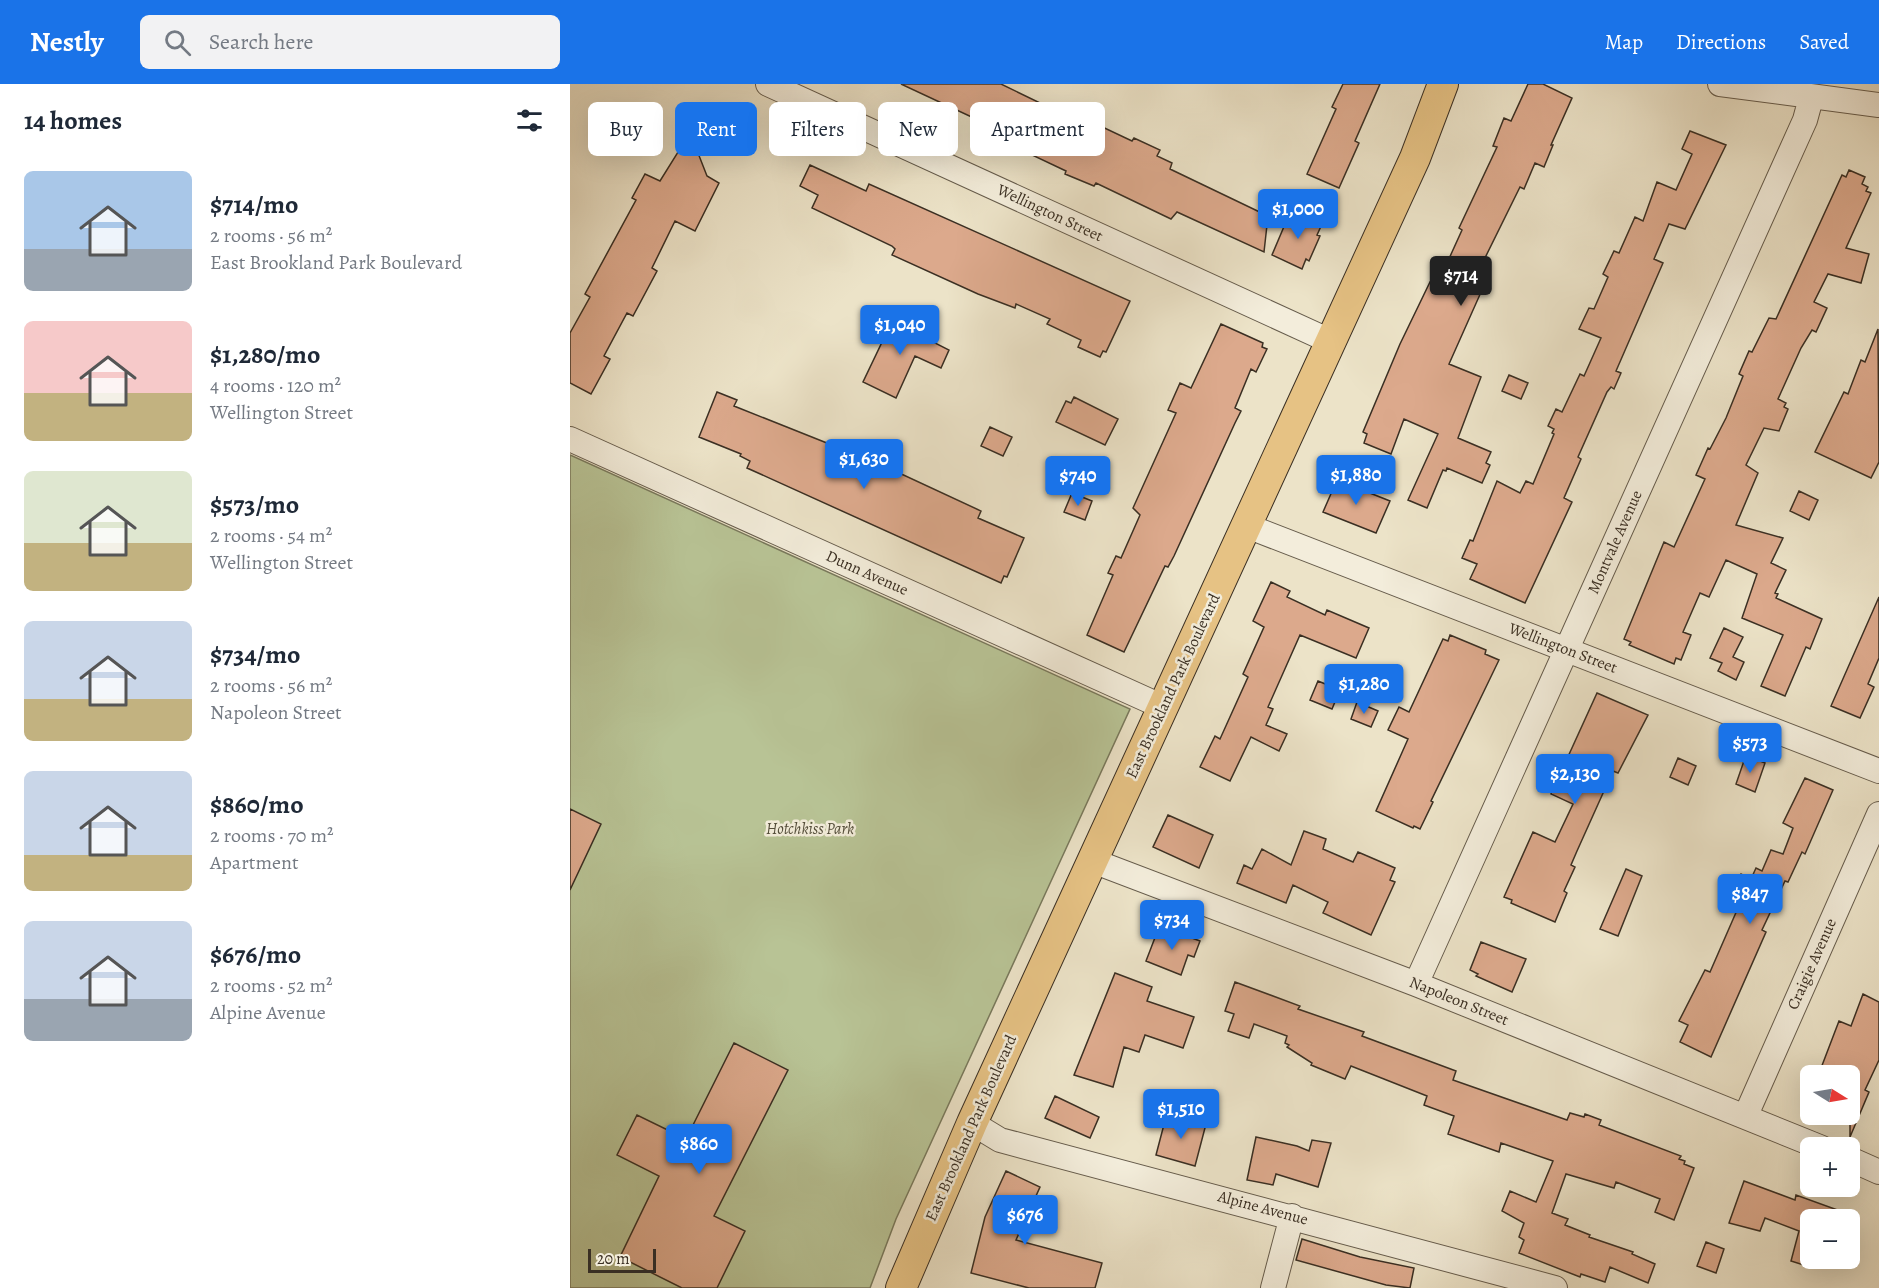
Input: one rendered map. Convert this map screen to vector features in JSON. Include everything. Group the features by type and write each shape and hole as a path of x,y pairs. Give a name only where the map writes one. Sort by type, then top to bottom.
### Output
{"main road":[{"name":"East Brookland Park Boulevard","path":"901,1288 972,1123 1415,158 1443,84"}],"street":[{"name":"Wellington Street","path":"768,84 1332,342"},
{"path":"1720,84 1811,98 1879,105"},
{"name":"Montvale Avenue","path":"1416,984 1805,120 1811,98"},
{"name":"Dunn Avenue","path":"570,439 1163,707"},
{"name":"Wellington Street","path":"1247,526 1567,648 1879,771"},
{"name":"Craigie Avenue","path":"1746,1115 1879,814"},
{"name":"Napoleon Street","path":"1093,861 1416,984 1800,1138"},
{"name":"Alpine Avenue","path":"972,1123 1000,1140 1556,1288"},
{"path":"1860,1163 1879,1172"},
{"path":"1273,1288 1292,1216"}],"green space":[{"name":"Hotchkiss Park","path":"570,455 1130,709 896,1219 870,1288 570,1288"}],"building":[{"path":"901,84 1001,84 1038,102 970,102 970,116 958,111 958,102 940,102"},
{"path":"1343,84 1380,84 1355,141 1359,143 1339,188 1307,174 1336,109 1332,107"},
{"path":"1528,84 1543,84 1572,98 1544,167 1535,163 1524,189 1520,187 1480,268 1490,272 1449,364 1481,377 1458,438 1491,452 1486,463 1490,465 1482,483 1447,468 1446,471 1443,470 1427,508 1408,500 1438,434 1404,419 1391,454 1364,443 1367,434 1363,432 1400,344 1430,282 1436,285 1438,283 1462,230 1459,228 1497,147 1493,146 1504,118 1511,121"},
{"path":"1105,128 1132,141 1134,138 1160,150 1157,156 1172,163 1170,169 1268,216 1264,252 1177,212 1171,219 1096,183 1094,186 1065,174 1066,171 1034,156 1105,156"},
{"path":"1690,131 1726,145 1685,229 1669,224 1654,259 1663,263 1616,371 1621,373 1614,389 1611,387 1607,392 1578,457 1581,459 1564,498 1572,502 1525,603 1470,579 1477,564 1462,558 1470,540 1473,541 1497,481 1520,493 1526,481 1533,484 1554,434 1552,433 1554,429 1548,426 1556,409 1562,412 1580,374 1584,376 1601,338 1579,329 1589,308 1594,309 1608,277 1603,274 1614,251 1619,253 1635,217 1643,221 1657,182 1676,190 1692,154 1682,149"},
{"path":"676,156 699,156 707,176 719,183 695,231 675,221 652,268 657,271 633,316 627,313 604,356 610,359 591,394 570,383 570,333 590,297 585,294 636,200 632,198 645,174 660,181"},
{"path":"810,165 866,191 869,184 1130,301 1106,352 1103,351 1100,357 1078,347 1081,340 1047,324 1050,319 1016,304 1015,308 978,294 892,255 895,249 892,246 812,208 818,195 800,186"},
{"path":"1849,170 1865,177 1862,184 1868,187 1866,191 1871,193 1846,248 1869,254 1861,283 1828,274 1814,302 1827,308 1816,332 1812,330 1801,348 1778,399 1786,403 1784,407 1788,409 1779,431 1764,428 1746,465 1758,473 1736,525 1783,538 1771,563 1786,570 1775,593 1778,594 1776,598 1822,619 1810,649 1806,647 1785,696 1761,686 1783,635 1742,618 1757,574 1726,560 1709,597 1700,593 1683,632 1691,635 1681,660 1676,658 1674,664 1629,645 1631,642 1624,639 1664,542 1674,547 1705,479 1696,475 1708,448 1710,449 1726,418 1743,376 1739,374 1749,351 1752,352 1769,318 1776,319 1842,175 1846,177"},
{"path":"1291,210 1322,224 1317,235 1320,236 1309,261 1306,259 1302,269 1272,255"},
{"path":"882,316 949,350 941,368 915,356 896,398 863,382 883,340 873,335"},
{"path":"1221,324 1263,343 1262,347 1267,349 1256,372 1251,369 1235,408 1241,411 1174,556 1168,567 1165,566 1124,652 1087,635 1113,575 1108,573 1116,556 1121,558 1140,515 1133,508 1176,413 1168,410 1180,383 1191,388"},
{"path":"1878,329 1879,462 1871,478 1815,452 1844,392 1848,394 1861,360 1865,362"},
{"path":"1509,375 1528,383 1521,399 1502,391"},
{"path":"717,392 737,400 734,406 882,465 981,511 978,518 1024,538 1007,577 1004,576 1001,583 747,468 750,461 740,456 741,454 699,437"},
{"path":"1074,397 1118,419 1105,445 1056,422 1066,401 1071,403"},
{"path":"990,427 1012,437 1003,456 981,446"},
{"path":"1337,480 1390,501 1376,533 1323,512"},
{"path":"1799,491 1818,500 1809,520 1790,511"},
{"path":"1072,493 1092,501 1085,520 1064,512"},
{"path":"1271,582 1290,591 1287,597 1325,615 1327,610 1369,628 1356,658 1300,635 1268,707 1273,709 1266,725 1287,734 1279,751 1251,737 1230,781 1200,767 1215,736 1220,739 1248,677 1243,674 1264,627 1253,621"},
{"path":"1879,597 1879,658 1868,684 1874,687 1860,718 1831,706"},
{"path":"1724,628 1743,637 1733,657 1744,662 1736,680 1718,671 1722,663 1710,658"},
{"path":"1450,635 1486,650 1485,654 1499,660 1431,801 1433,802 1420,829 1414,826 1413,828 1376,811 1408,739 1388,730 1399,707 1409,712 1443,639 1448,641"},
{"path":"1318,681 1340,690 1332,709 1310,700"},
{"path":"1597,693 1648,715 1618,773 1613,771 1577,851 1571,865 1575,867 1564,891 1567,893 1555,922 1511,903 1512,900 1504,897 1533,832 1555,842 1573,804 1551,794"},
{"path":"1357,702 1378,711 1371,727 1351,719"},
{"path":"1746,755 1765,763 1755,792 1736,784"},
{"path":"1678,758 1696,766 1688,785 1670,777"},
{"path":"1805,778 1833,790 1805,854 1802,852 1788,882 1785,881 1762,930 1766,932 1711,1057 1680,1042 1688,1025 1679,1021 1705,970 1710,972 1741,901 1732,895 1741,874 1751,879 1756,868 1762,871 1771,850 1783,854 1793,828 1783,823"},
{"path":"570,809 601,824 570,890"},
{"path":"1168,815 1213,835 1199,868 1153,847"},
{"path":"1304,831 1326,839 1323,849 1353,862 1358,852 1395,868 1390,880 1395,882 1371,935 1323,913 1328,902 1293,885 1286,903 1237,883 1244,865 1252,869 1262,849 1291,865"},
{"path":"1626,869 1642,876 1618,936 1600,929"},
{"path":"1165,928 1200,941 1194,957 1188,955 1181,975 1146,961 1156,935 1162,937"},
{"path":"1481,942 1526,959 1512,992 1476,976 1478,974 1470,970"},
{"path":"1115,973 1152,987 1147,1001 1194,1017 1183,1048 1145,1035 1139,1052 1124,1047 1113,1087 1074,1075"},
{"path":"1235,982 1300,1006 1298,1009 1364,1032 1362,1036 1456,1071 1453,1080 1567,1120 1570,1113 1584,1117 1585,1114 1601,1120 1599,1125 1681,1156 1679,1159 1685,1161 1684,1164 1694,1168 1674,1220 1655,1212 1660,1199 1616,1182 1614,1188 1566,1174 1552,1213 1568,1219 1565,1225 1590,1235 1589,1237 1633,1252 1632,1254 1655,1264 1648,1283 1610,1267 1605,1282 1581,1274 1580,1277 1519,1253 1524,1240 1519,1237 1524,1223 1502,1211 1510,1191 1536,1202 1553,1161 1501,1143 1499,1152 1448,1134 1454,1116 1424,1105 1427,1096 1351,1066 1345,1079 1311,1065 1312,1063 1287,1047 1289,1045 1285,1043 1287,1036 1254,1024 1249,1038 1228,1031 1234,1014 1225,1011"},
{"path":"1863,994 1879,1002 1879,1060 1865,1090 1869,1092 1860,1113 1860,1065 1822,1065 1839,1021 1851,1026"},
{"path":"734,1043 788,1070 714,1216 745,1231 717,1288 682,1288 620,1257 659,1176 617,1155 637,1115 686,1139"},
{"path":"1055,1096 1099,1117 1090,1138 1045,1118"},
{"path":"1167,1113 1206,1124 1195,1166 1156,1155"},
{"path":"1850,1125 1855,1125 1850,1137"},
{"path":"1256,1137 1309,1151 1312,1140 1331,1143 1318,1187 1276,1174 1273,1185 1247,1180"},
{"path":"1006,1171 1040,1187 1016,1240 1102,1263 1095,1288 1029,1288 971,1273 985,1217"},
{"path":"1744,1181 1795,1200 1796,1195 1835,1209 1800,1209 1800,1264 1791,1261 1799,1231 1765,1218 1760,1231 1729,1223"},
{"path":"1302,1239 1360,1257 1414,1268 1410,1288 1386,1285 1296,1260"},
{"path":"1706,1242 1724,1249 1716,1273 1697,1266"}]}
